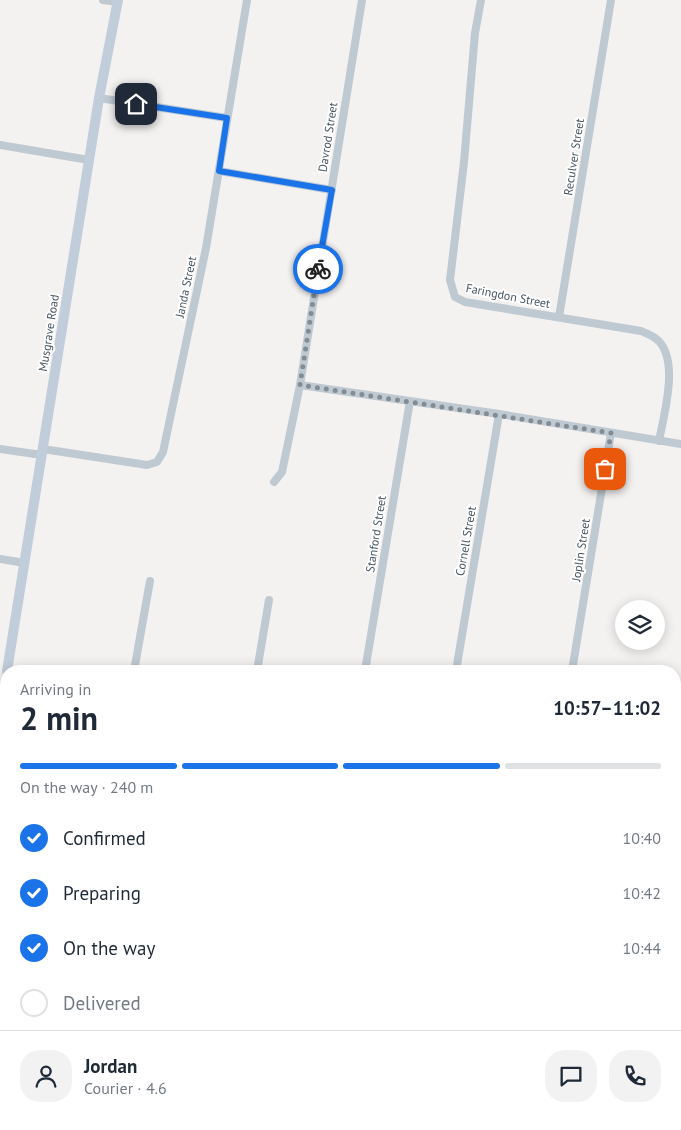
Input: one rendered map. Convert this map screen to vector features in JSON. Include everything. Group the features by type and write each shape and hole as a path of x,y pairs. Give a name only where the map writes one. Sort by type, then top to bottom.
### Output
{"street":[{"path":"103,0 118,1"},
{"name":"Janda Street","path":"0,448 147,465 157,462 163,452 206,248 247,0"},
{"name":"Davrod Street","path":"274,482 282,472 300,385 362,0"},
{"name":"Faringdon Street","path":"481,0 475,34 464,162 450,280 455,297 465,302 641,331 656,338 665,348 670,362 670,377 659,441"},
{"name":"Reculver Street","path":"559,317 611,0"},
{"name":"Musgrave Road","path":"8,665 89,160 118,1"},
{"path":"100,98 227,118"},
{"path":"0,145 89,160"},
{"path":"219,171 332,190"},
{"path":"300,385 499,414 681,444"},
{"name":"Stanford Street","path":"366,665 410,401"},
{"name":"Cornell Street","path":"457,665 499,414"},
{"name":"Joplin Street","path":"573,665 611,433"},
{"path":"0,559 24,563"},
{"path":"135,665 150,580"},
{"path":"259,665 269,600"}],"way so far":[{"path":"318,269 300,385 499,414 611,433 605,469"}],"route":[{"path":"136,104 227,118 219,171 332,190 318,269"}]}
